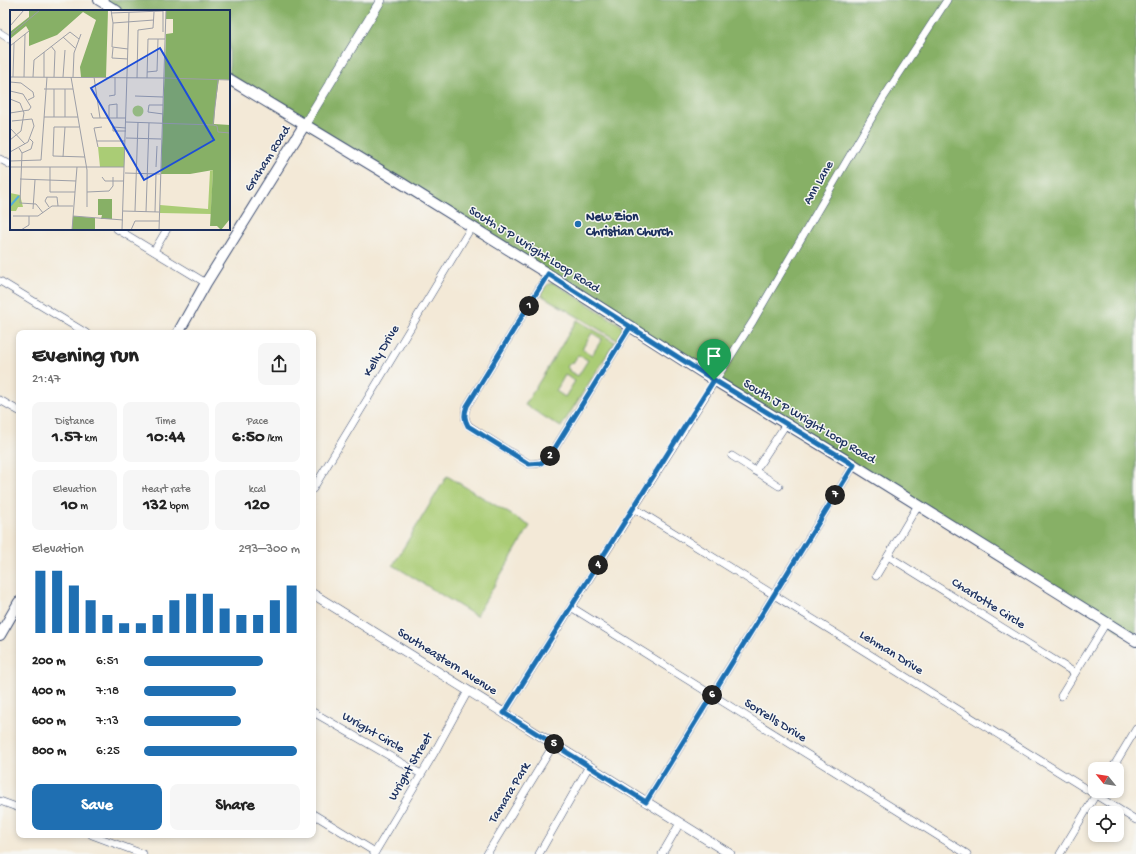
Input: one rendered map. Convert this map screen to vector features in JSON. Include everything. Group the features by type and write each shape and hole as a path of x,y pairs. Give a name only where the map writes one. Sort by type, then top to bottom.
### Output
{"main road":[{"path":"99,0 115,10"},
{"name":"South J P Wright Loop Road","path":"230,80 472,226 714,380 854,465 1136,641"},
{"name":"Graham Road","path":"180,330 206,283 305,124"},
{"path":"0,635 16,607"}],"street":[{"name":"Graham Road","path":"305,124 381,0"},
{"name":"Ann Lane","path":"504,713 753,320 884,97 947,0"},
{"path":"0,33 10,39"},
{"path":"0,159 10,164"},
{"name":"Kelly Drive","path":"316,484 472,226"},
{"path":"119,230 206,283"},
{"path":"154,251 167,230"},
{"path":"548,274 467,406 464,415 468,426 529,464 538,464 545,461 550,456 630,327"},
{"path":"0,281 81,330"},
{"path":"0,400 16,409"},
{"path":"755,470 786,424"},
{"path":"732,456 779,486"},
{"path":"646,802 854,465"},
{"path":"876,576 918,505"},
{"name":"Lehman Drive","path":"634,508 1088,787"},
{"name":"Charlotte Circle","path":"888,556 1075,673"},
{"name":"Southeastern Avenue","path":"316,596 730,854"},
{"name":"Sorrells Drive","path":"571,607 967,854"},
{"path":"1061,696 1106,623"},
{"name":"Wright Street","path":"375,853 468,691"},
{"name":"Wright Circle","path":"316,714 421,774"},
{"path":"1116,762 1136,729"},
{"name":"Tamara Park","path":"487,854 554,744"},
{"path":"539,854 589,766"},
{"path":"1060,854 1094,798"},
{"name":"Lehman Drive","path":"1104,798 1136,820"},
{"path":"0,801 16,807"},
{"path":"316,816 375,853"},
{"path":"662,854 680,823"},
{"path":"100,838 143,854"}],"green space":[{"path":"99,0 1136,0 1136,641 230,80 230,10 115,10"},
{"path":"554,283 621,325 623,331 617,340 541,295 546,286"},
{"path":"577,320 615,342 561,427 525,405","holes":["592,333 602,339 592,355 582,349","578,355 588,360 578,376 569,371 567,367 571,362 573,363","565,375 575,381 565,397 556,391"]},
{"path":"447,476 530,526 476,616 393,565"}],"place":[{"name":"New Zion Christian Church","path":"578,224"}],"route":[{"path":"714,380 548,274 467,406 464,415 468,426 529,464 538,464 545,461 550,456 630,327 714,380 504,713 646,802 854,465 714,380"}]}
